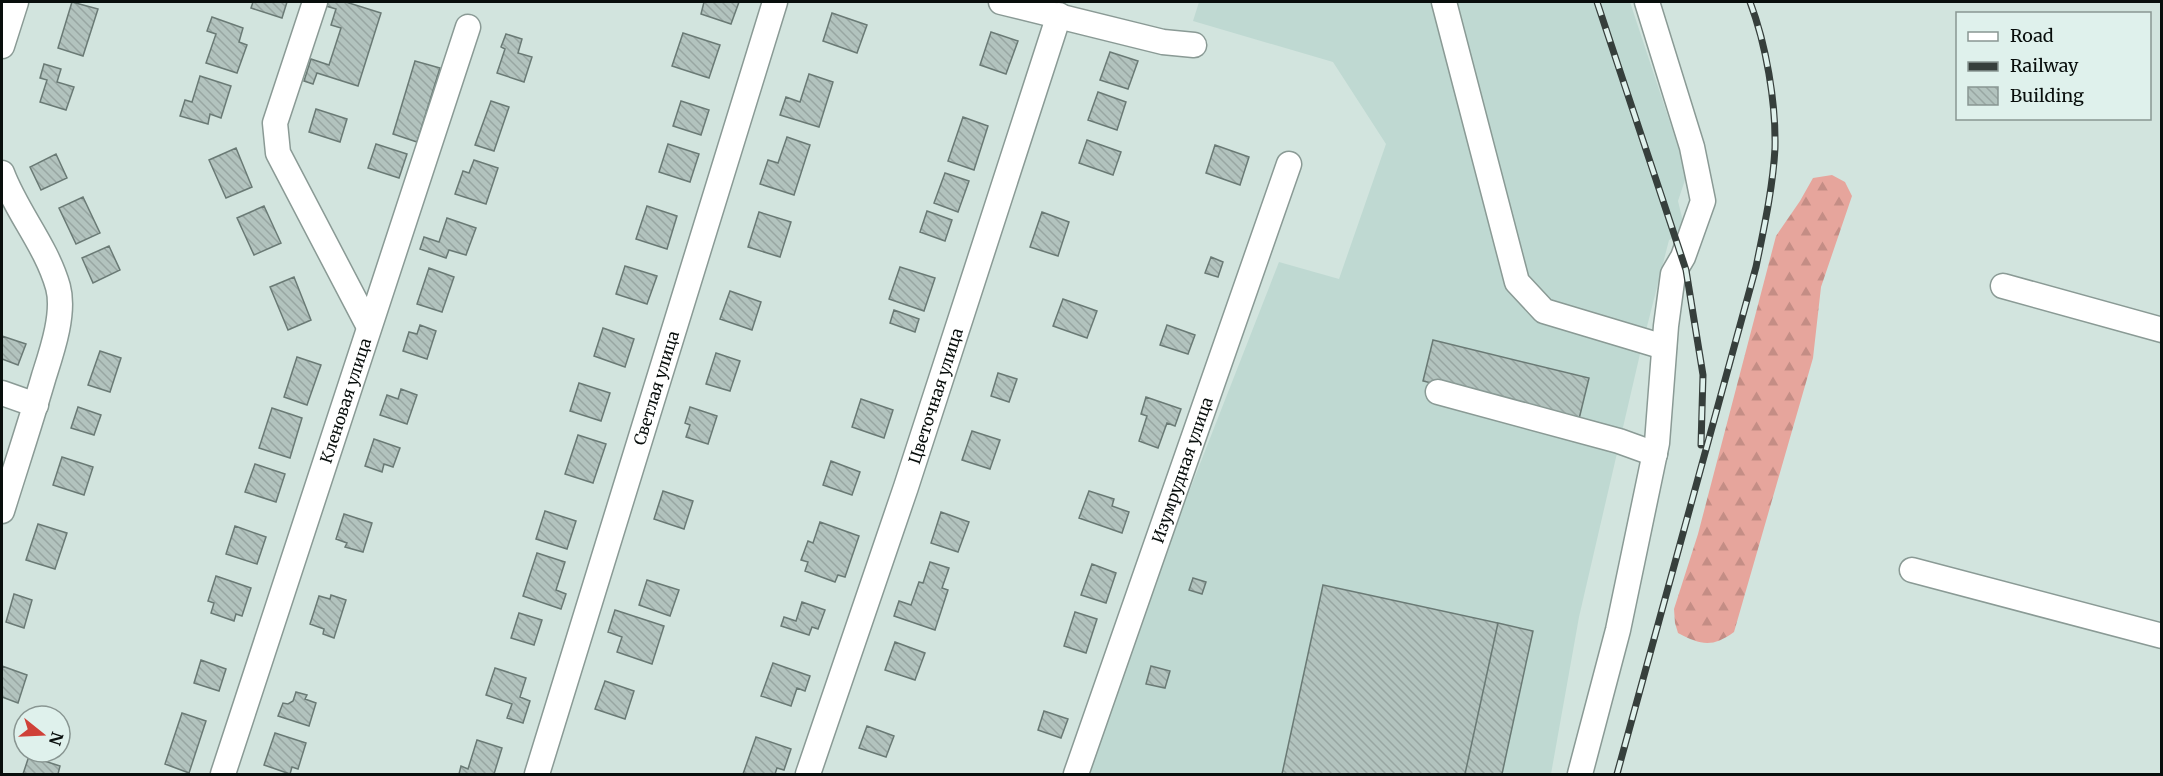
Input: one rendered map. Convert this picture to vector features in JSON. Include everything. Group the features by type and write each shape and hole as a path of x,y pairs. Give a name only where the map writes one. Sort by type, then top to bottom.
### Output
{"street":[{"path":"2,46 16,2"},
{"path":"315,2 275,123 278,153 369,327"},
{"name":"Светлая улица","path":"537,774 775,2"},
{"path":"1001,2 1163,42 1194,45"},
{"path":"1444,2 1517,282 1544,310 1664,347"},
{"path":"1580,774 1618,630 1655,454 1673,274 1683,257 1703,201 1692,147 1647,2"},
{"name":"Цветочная улица","path":"808,774 906,487 1059,15"},
{"name":"Кленовая улица","path":"223,774 468,27"},
{"name":"Изумрудная улица","path":"1076,774 1289,164"},
{"path":"2,173 10,196 44,251 59,289 59,326 2,511"},
{"path":"2003,286 2162,330"},
{"path":"1437,392 1619,441 1655,454"},
{"path":"2,393 36,405"},
{"path":"1912,570 2162,636"}],"shaded area":[{"path":"1199,2 1630,2 1687,174 1678,201 1685,230 1683,234 1669,240 1640,354 1579,617 1551,774 1088,774 1178,520 1279,262 1339,279 1386,144 1333,62 1193,21"}],"green space":[{"path":"1832,175 1845,182 1852,196 1821,287 1813,358 1734,632 1713,643 1693,640 1678,633 1674,609 1698,534 1776,236 1813,178"}],"building":[{"path":"72,2 98,9 83,56 58,48"},
{"path":"253,2 287,2 282,18 251,8"},
{"path":"328,2 346,2 381,13 358,86 317,73 313,84 304,81 311,59 329,65 341,28 331,25 336,9 326,6"},
{"path":"704,2 739,2 731,24 701,14"},
{"path":"832,13 867,25 857,53 823,41"},
{"path":"212,17 243,28 239,42 247,45 237,73 206,63 216,34 207,31"},
{"path":"991,32 1018,41 1006,74 980,65"},
{"path":"683,33 720,45 709,78 672,66"},
{"path":"506,34 522,39 518,53 532,57 524,82 497,73 505,49 501,47"},
{"path":"1110,52 1138,61 1128,89 1100,80"},
{"path":"415,61 440,68 417,142 393,134"},
{"path":"44,64 61,69 57,82 74,87 66,110 40,102 47,80 40,78"},
{"path":"809,74 833,82 819,127 780,115 786,97 800,102"},
{"path":"200,76 231,86 221,118 210,114 208,124 180,116 185,100 192,102"},
{"path":"1098,92 1126,102 1117,130 1088,120"},
{"path":"491,101 509,107 494,151 475,145"},
{"path":"681,101 709,110 701,135 673,126"},
{"path":"316,109 347,119 340,142 309,132"},
{"path":"963,117 988,126 974,170 948,161"},
{"path":"787,137 810,145 794,195 760,184 768,160 778,163"},
{"path":"1087,140 1121,152 1113,175 1079,163"},
{"path":"376,144 407,154 399,178 368,168"},
{"path":"668,144 699,154 690,182 659,172"},
{"path":"1215,145 1249,157 1240,185 1206,173"},
{"path":"236,148 252,187 226,198 209,160"},
{"path":"56,154 67,178 41,190 30,167"},
{"path":"474,160 498,168 486,204 455,194 463,171 469,173"},
{"path":"945,173 969,181 958,212 934,203"},
{"path":"83,197 100,233 76,244 59,208"},
{"path":"264,206 281,243 254,255 237,218"},
{"path":"647,206 677,216 667,249 636,239"},
{"path":"927,211 952,220 945,241 920,232"},
{"path":"759,212 791,222 780,257 748,247"},
{"path":"1042,212 1069,222 1058,256 1030,247"},
{"path":"447,218 476,228 466,255 449,250 446,258 420,249 424,237 439,242"},
{"path":"109,246 120,270 93,283 82,258"},
{"path":"1211,257 1223,262 1218,277 1205,273"},
{"path":"625,266 657,276 647,304 616,294"},
{"path":"900,267 935,278 924,311 889,299"},
{"path":"429,268 454,277 442,312 417,304"},
{"path":"294,277 311,320 288,330 270,287"},
{"path":"730,291 761,302 752,330 720,319"},
{"path":"1063,299 1097,311 1087,338 1053,326"},
{"path":"894,310 919,319 915,332 890,323"},
{"path":"420,325 436,331 427,359 403,351 409,332 417,334"},
{"path":"1167,325 1195,335 1188,354 1160,345"},
{"path":"603,328 634,339 625,367 594,356"},
{"path":"2,336 26,344 18,365 2,359"},
{"path":"1433,340 1589,378 1579,419 1423,381"},
{"path":"100,351 121,358 110,392 88,385"},
{"path":"716,353 740,361 730,391 706,384"},
{"path":"297,357 321,365 307,405 284,397"},
{"path":"998,373 1017,379 1009,402 991,396"},
{"path":"579,383 610,393 601,421 570,411"},
{"path":"401,389 417,395 407,424 380,415 387,395 398,399"},
{"path":"1146,397 1181,409 1175,426 1167,423 1158,448 1139,441 1147,416 1141,414"},
{"path":"861,399 893,410 884,438 852,427"},
{"path":"78,407 101,415 94,435 71,428"},
{"path":"690,407 717,416 708,444 686,437 690,425 685,423"},
{"path":"272,408 302,418 290,458 259,448"},
{"path":"972,431 1000,440 990,469 962,460"},
{"path":"578,435 606,444 593,483 565,474"},
{"path":"374,439 400,448 393,467 384,464 382,472 365,466"},
{"path":"62,457 93,467 84,495 53,485"},
{"path":"831,461 860,472 852,495 823,485"},
{"path":"255,464 285,474 276,502 245,492"},
{"path":"663,491 693,501 684,529 654,519"},
{"path":"1089,491 1114,499 1112,506 1129,512 1122,533 1079,518"},
{"path":"545,511 576,521 567,549 536,539"},
{"path":"941,512 969,522 958,552 931,543"},
{"path":"344,514 372,523 363,552 345,547 347,543 336,539"},
{"path":"820,522 859,536 845,577 838,575 835,582 805,571 808,562 801,560 808,541 813,543"},
{"path":"38,524 67,533 55,569 26,560"},
{"path":"235,526 266,537 257,564 226,554"},
{"path":"537,553 565,562 556,590 566,594 561,609 523,596"},
{"path":"930,562 949,568 942,588 948,590 935,630 894,616 899,601 911,605 919,582 923,583"},
{"path":"1092,564 1116,573 1106,603 1081,595"},
{"path":"216,576 251,588 242,616 236,614 234,621 211,613 214,603 208,601"},
{"path":"1193,578 1206,582 1202,594 1189,590"},
{"path":"647,580 679,590 670,616 639,605"},
{"path":"1323,585 1498,623 1465,774 1282,774"},
{"path":"14,594 32,600 24,628 6,622"},
{"path":"331,595 346,600 334,638 323,634 324,629 310,624 319,596 330,599"},
{"path":"802,602 825,610 818,629 812,627 809,635 781,626 784,617 796,621"},
{"path":"615,610 664,626 652,664 617,652 622,637 608,632"},
{"path":"1075,612 1097,619 1086,653 1064,646"},
{"path":"519,613 542,620 534,645 511,638"},
{"path":"1498,623 1533,631 1502,774 1465,774"},
{"path":"895,642 925,653 915,680 885,670"},
{"path":"201,660 226,669 219,691 194,683"},
{"path":"773,663 810,676 805,691 797,688 791,706 761,696"},
{"path":"2,666 27,675 18,703 2,697"},
{"path":"1151,666 1170,671 1165,688 1146,684"},
{"path":"495,668 526,678 520,697 530,701 523,723 507,718 512,704 486,695"},
{"path":"605,681 634,691 625,719 595,709"},
{"path":"296,692 307,695 305,699 316,703 309,726 278,716 283,703 288,704 293,701"},
{"path":"1044,711 1068,719 1061,738 1038,730"},
{"path":"182,713 206,721 189,773 165,764"},
{"path":"867,726 894,736 886,757 859,748"},
{"path":"275,733 306,743 298,769 292,767 290,774 264,765"},
{"path":"756,737 791,749 784,770 777,768 775,774 743,774"},
{"path":"477,740 502,748 494,774 459,774 461,766 468,769"},
{"path":"26,764 60,766 58,774 23,774"}],"railway":[{"path":"1597,2 1686,270 1703,375 1701,445"},
{"path":"1617,774 1756,267 1768,208 1775,148 1774,112 1765,55 1750,2"}]}
